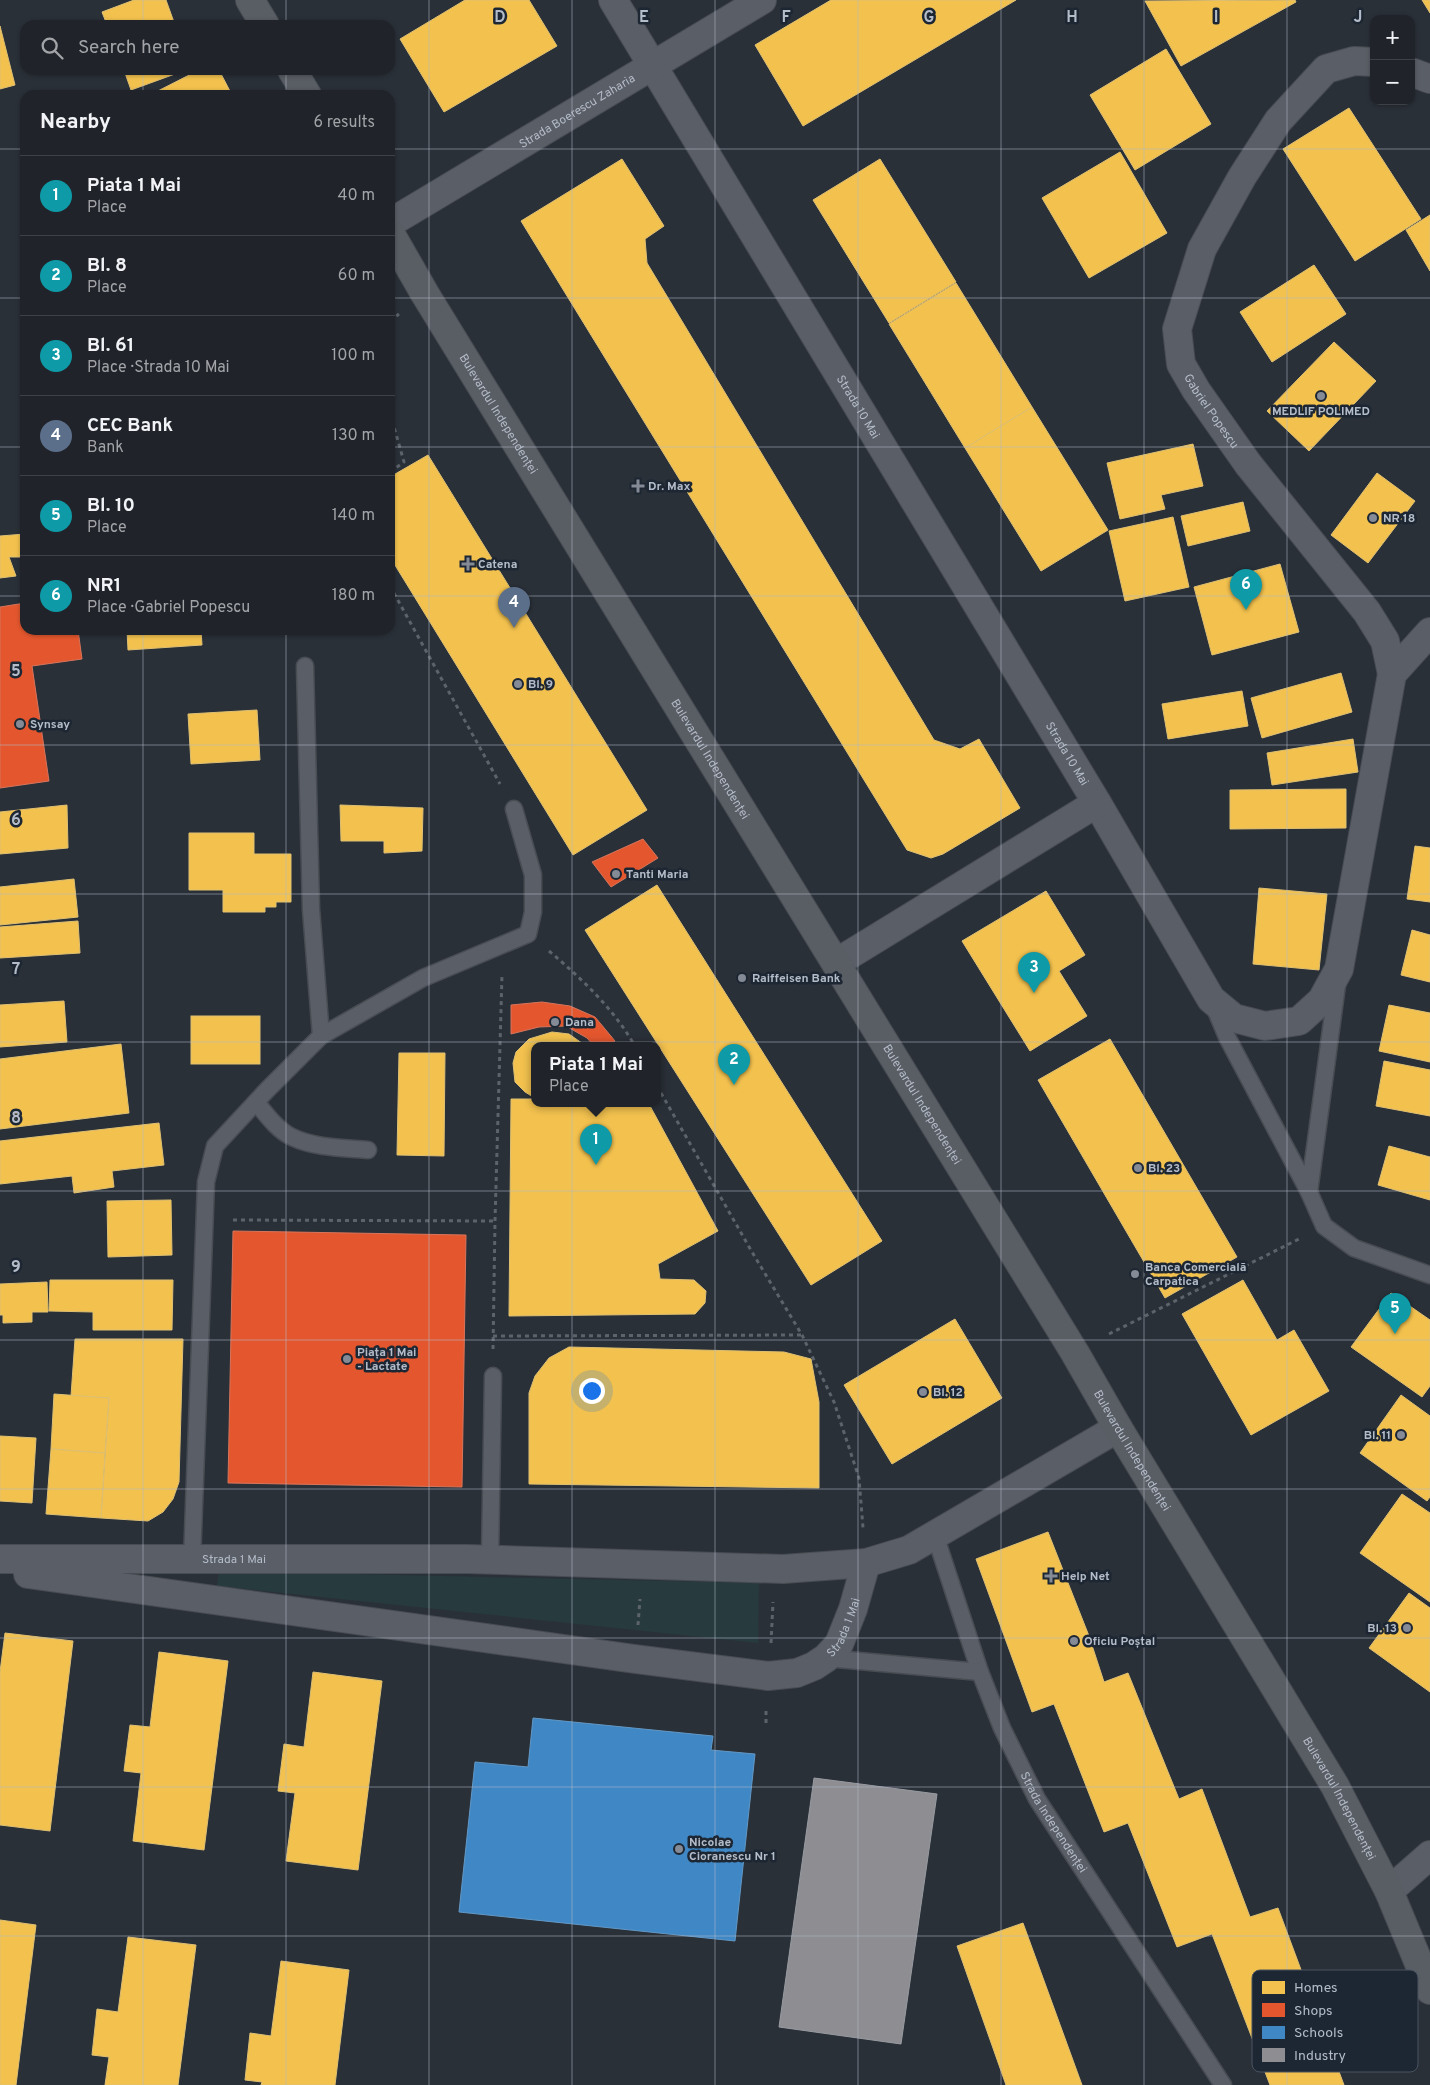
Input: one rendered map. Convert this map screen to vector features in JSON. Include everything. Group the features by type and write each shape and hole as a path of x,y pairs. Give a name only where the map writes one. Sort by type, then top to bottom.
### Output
{"main road":[{"path":"250,0 262,20"},
{"path":"295,75 304,90"},
{"name":"Bulevardul Independenței","path":"395,242 425,294 1075,1353 1118,1428 1330,1778 1389,1891 1430,1990"}],"street":[{"name":"Strada 10 Mai","path":"613,0 1097,803 1211,999 1234,1018 1265,1026 1298,1021 1322,1000 1339,969 1392,674"},
{"name":"Strada Boerescu Zaharia","path":"395,220 762,0"},
{"name":"Gabriel Popescu","path":"1370,62 1354,61 1326,69 1278,121 1242,177 1202,249 1177,329 1181,364 1196,390 1248,464 1367,612 1385,640 1392,674"},
{"path":"1415,73 1430,79"},
{"path":"1392,674 1430,632"},
{"path":"836,963 1097,803"},
{"name":"Strada 1 Mai","path":"0,1559 478,1559 776,1568 811,1568 866,1563 909,1550 1118,1428"},
{"path":"189,1596 192,1560"},
{"name":"Strada 1 Mai","path":"768,1676 797,1673 826,1658 839,1644 853,1609 866,1563"},
{"path":"0,1570 768,1676"},
{"path":"1389,1891 1430,1855"}],"lane":[{"path":"305,666 311,909 321,1036"},
{"path":"192,1560 206,1182 215,1146 321,1036 423,978 528,934 533,912 533,874 514,809"},
{"path":"1308,1192 1339,969"},
{"path":"1211,999 1227,1037 1324,1226 1354,1248 1430,1275"},
{"path":"256,1102 273,1123 292,1137 326,1147 368,1150"},
{"path":"478,1559 493,1376"},
{"name":"Strada Independenței","path":"935,1536 980,1672 1002,1728 1037,1799 1223,2085"},
{"path":"826,1658 980,1672"}],"path":[{"path":"395,430 404,462 395,468"},
{"path":"395,595 514,809"},
{"path":"528,934 582,980 622,1023 633,1042"},
{"path":"493,1376 495,1221 503,944"},
{"path":"661,1093 802,1335 834,1402 858,1478 866,1563"},
{"path":"205,1220 495,1221"},
{"path":"1109,1334 1324,1226"},
{"path":"493,1336 802,1335"},
{"path":"635,1659 643,1563"},
{"path":"766,1723 776,1568"}],"green space":[{"path":"219,1571 759,1583 758,1643 217,1586"}],"building: Homes":[{"path":"134,0 166,0 173,20 105,20 102,12"},
{"path":"465,0 529,0 557,46 444,112 400,39"},
{"path":"831,0 1016,0 803,126 755,45"},
{"path":"1295,0 1296,2 1181,66 1145,1"},
{"path":"1422,0 1430,0 1430,13"},
{"path":"0,26 15,85 0,89"},
{"path":"1166,49 1211,124 1135,170 1090,95"},
{"path":"126,75 172,75 131,90"},
{"path":"189,75 222,75 229,90 160,90"},
{"path":"1349,108 1421,219 1355,261 1283,149"},
{"path":"1120,152 1167,233 1089,278 1042,198"},
{"path":"622,159 664,226 645,239 647,263 934,740 960,749 979,739 1020,808 943,854 931,858 907,850 521,221"},
{"path":"880,159 956,282 889,323 813,200"},
{"path":"1430,215 1430,271 1406,230"},
{"path":"1314,265 1346,314 1272,362 1240,312"},
{"path":"956,283 1032,407 965,448 889,324"},
{"name":"MEDLIF POLIMED","path":"1334,342 1376,381 1309,451 1267,411"},
{"path":"1032,407 1108,530 1041,571 965,448"},
{"path":"1193,444 1203,486 1161,495 1165,509 1120,519 1107,463"},
{"name":"Bl. 9","path":"428,455 647,810 573,855 395,565 395,474"},
{"name":"NR 18","path":"1377,473 1415,501 1368,563 1331,535"},
{"path":"1243,502 1250,531 1188,546 1181,516"},
{"path":"1173,517 1189,587 1125,601 1109,531"},
{"path":"20,534 20,557 9,557 16,576 0,578 0,536"},
{"path":"1280,564 1299,632 1212,655 1194,587"},
{"path":"127,635 201,635 202,645 128,650"},
{"path":"1341,673 1352,712 1262,738 1251,698"},
{"path":"1242,691 1248,726 1168,739 1162,704"},
{"path":"257,710 260,760 191,764 188,714"},
{"path":"1353,739 1358,772 1272,785 1267,753"},
{"path":"1346,789 1346,828 1230,829 1230,790"},
{"path":"67,805 68,848 0,854 0,812"},
{"path":"340,805 423,808 422,851 384,853 384,841 341,841"},
{"path":"189,833 254,833 254,854 291,854 291,902 276,902 276,907 265,907 265,912 223,912 223,890 189,890"},
{"path":"1415,846 1430,848 1430,902 1407,899"},
{"path":"74,879 78,917 0,925 0,887"},
{"path":"657,885 882,1241 811,1285 661,1049 661,1042 656,1042 585,930"},
{"path":"1259,888 1327,894 1319,970 1253,964"},
{"path":"1046,891 1085,955 1059,971 1087,1016 1030,1051 962,941"},
{"path":"78,921 80,953 0,958 0,927"},
{"path":"1412,930 1430,935 1430,982 1401,975"},
{"path":"64,1001 67,1042 0,1047 0,1005"},
{"path":"1389,1005 1430,1013 1430,1062 1379,1051"},
{"path":"191,1016 260,1016 260,1064 191,1064"},
{"path":"552,1032 569,1034 580,1042 531,1042 531,1096 515,1082 513,1063 516,1052 529,1039"},
{"name":"Bl. 23","path":"1110,1039 1237,1257 1165,1298 1038,1080"},
{"path":"121,1044 129,1113 0,1129 0,1059"},
{"path":"399,1053 445,1053 444,1156 397,1155"},
{"path":"1384,1061 1430,1070 1430,1116 1376,1106"},
{"path":"511,1099 531,1099 531,1107 651,1107 718,1231 658,1264 660,1279 694,1280 706,1291 705,1303 695,1314 509,1316"},
{"path":"159,1123 164,1165 112,1171 114,1187 74,1193 72,1176 0,1184 0,1141"},
{"path":"1389,1146 1430,1157 1430,1200 1378,1185"},
{"path":"171,1200 172,1255 108,1257 107,1201"},
{"path":"50,1280 173,1280 172,1330 93,1330 93,1312 49,1311"},
{"path":"1243,1280 1277,1340 1294,1330 1329,1391 1251,1435 1182,1314"},
{"path":"47,1282 48,1312 32,1312 32,1322 3,1323 3,1315 0,1315 0,1284"},
{"path":"1391,1293 1430,1320 1430,1386 1422,1397 1351,1347"},
{"name":"Bl. 12","path":"955,1319 1002,1398 892,1464 844,1385"},
{"path":"75,1339 183,1339 179,1482 173,1499 163,1512 148,1521 101,1518 109,1398 71,1396"},
{"path":"569,1347 784,1352 811,1359 819,1402 819,1488 529,1484 529,1393 535,1376 549,1358"},
{"path":"54,1394 109,1398 105,1453 51,1449"},
{"name":"Bl. 11","path":"1401,1395 1430,1416 1430,1497 1427,1501 1360,1453"},
{"path":"0,1436 36,1438 32,1503 0,1501"},
{"path":"51,1449 105,1453 101,1518 46,1514"},
{"path":"1402,1494 1430,1513 1430,1602 1360,1553"},
{"path":"1048,1532 1089,1636 1104,1682 1128,1673 1179,1799 1202,1789 1250,1917 1278,1908 1301,1970 1252,1970 1252,2038 1212,1934 1177,1947 1128,1823 1104,1832 1054,1704 1032,1712 976,1559"},
{"name":"Bl. 13","path":"1409,1593 1430,1608 1430,1692 1369,1648"},
{"path":"5,1633 73,1641 50,1831 0,1825 0,1672"},
{"path":"159,1652 228,1661 204,1850 133,1841 141,1773 124,1771 130,1725 150,1727"},
{"path":"313,1672 382,1681 358,1870 286,1861 295,1793 278,1791 284,1744 304,1747"},
{"path":"0,1920 36,1925 16,2085 0,2085"},
{"path":"1023,1923 1082,2085 1006,2085 957,1946"},
{"path":"128,1937 196,1945 178,2085 105,2085 109,2057 92,2055 97,2009 118,2012"},
{"path":"281,1961 349,1970 335,2085 261,2085 262,2082 245,2080 250,2033 271,2036"},
{"path":"1265,2072 1339,2072 1344,2085 1270,2085"}],"building: Shops":[{"name":"Synsay","path":"20,604 20,635 79,635 82,659 32,666 49,781 0,788 0,607"},
{"name":"Tanti Maria","path":"643,839 658,858 611,887 592,862"},
{"name":"Dana","path":"542,1002 570,1006 595,1017 615,1041 590,1042 566,1026 539,1027 511,1034 511,1005"},
{"name":"Piața 1 Mai - Lactate","path":"233,1231 466,1235 462,1487 228,1483"}],"building: Schools":[{"path":"533,1718 713,1736 711,1750 755,1754 735,1941 459,1912 475,1762 528,1767"}],"building: Industry":[{"path":"814,1778 937,1794 901,2044 779,2027"}],"place":[{"name":"MEDLIF POLIMED","path":"1321,396"},
{"name":"Dr. Max","path":"638,486"},
{"name":"NR 18","path":"1373,518"},
{"name":"Catena","path":"468,564"},
{"name":"NR1","path":"1246,610"},
{"name":"CEC Bank","path":"514,628"},
{"name":"Bl. 9","path":"518,684"},
{"name":"Synsay","path":"20,724"},
{"name":"Tanti Maria","path":"616,874"},
{"name":"Raiffeisen Bank","path":"742,978"},
{"name":"Bl. 61","path":"1034,993"},
{"name":"Dana","path":"555,1022"},
{"name":"Bl. 8","path":"734,1085"},
{"name":"Piata 1 Mai","path":"596,1165"},
{"name":"Bl. 23","path":"1138,1168"},
{"name":"Banca Comercială Carpatica","path":"1135,1274"},
{"name":"Bl. 10","path":"1395,1334"},
{"name":"Piața 1 Mai - Lactate","path":"347,1359"},
{"name":"Bl. 12","path":"923,1392"},
{"name":"Bl. 11","path":"1401,1435"},
{"name":"Help Net","path":"1051,1576"},
{"name":"Bl. 13","path":"1407,1628"},
{"name":"Oficiu Poștal","path":"1074,1641"},
{"name":"Nicolae Cioranescu Nr 1","path":"679,1849"}]}
